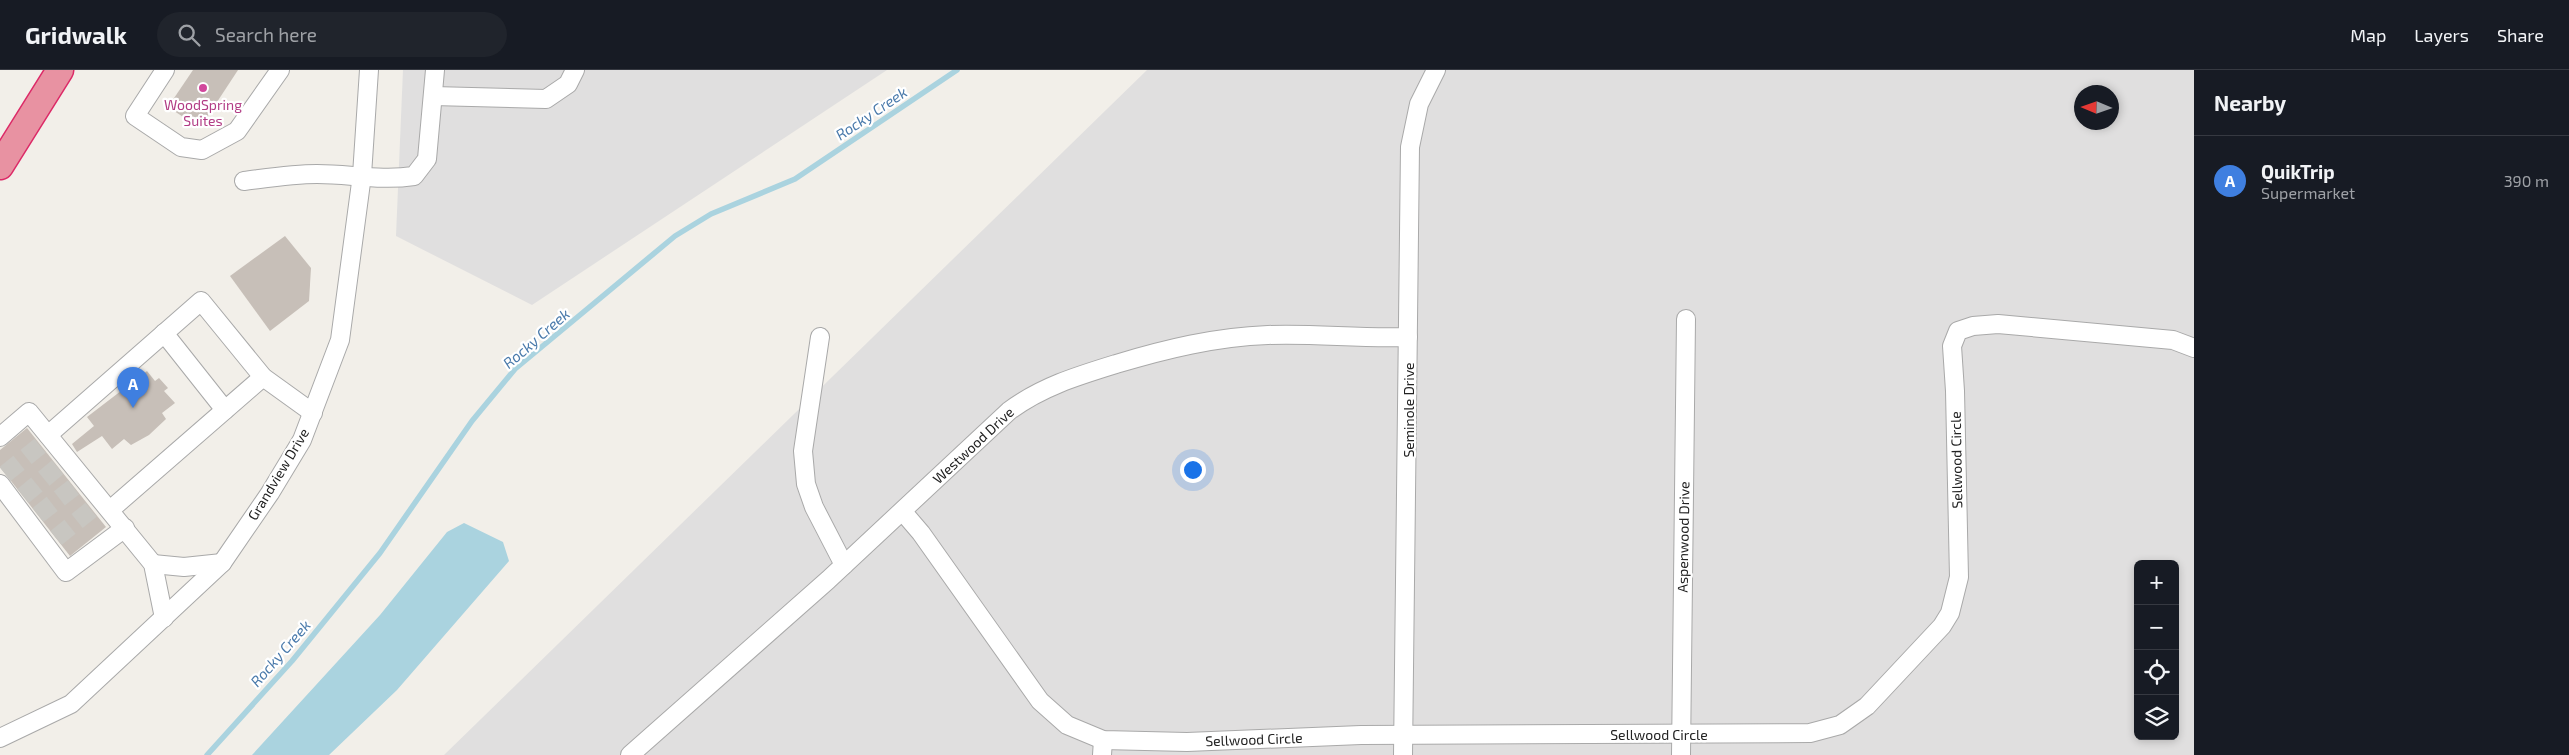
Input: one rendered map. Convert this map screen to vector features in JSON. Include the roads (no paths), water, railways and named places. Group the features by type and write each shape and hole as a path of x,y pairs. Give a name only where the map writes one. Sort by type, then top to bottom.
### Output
{"highway":[{"path":"0,166 60,70"}],"street":[{"path":"165,70 135,116 181,147 202,150 237,131 280,70"},
{"name":"Grandview Drive","path":"0,738 71,704 222,563 270,493 302,440 340,340 362,176 369,70"},
{"path":"244,181 317,174 362,176 388,180 414,176 427,159 435,70"},
{"path":"433,96 546,99 568,84 575,70"},
{"name":"Seminole Drive","path":"1403,755 1410,147 1419,104 1436,70"},
{"path":"46,439 201,301 263,377 313,413"},
{"name":"Aspenwood Drive","path":"1681,755 1686,319"},
{"name":"Sellwood Circle","path":"902,512 921,533 1040,700 1067,724 1103,747 1187,742 1404,735 1810,733 1840,725 1867,706 1942,626 1950,613 1959,577 1955,391 1952,346 1958,332 1973,326 1998,324 2173,340 2194,348"},
{"path":"164,333 225,410"},
{"name":"Westwood Drive","path":"630,755 844,565 1009,411 1037,392 1068,379 1168,348 1222,338 1269,335 1380,338 1408,336"},
{"path":"820,337 803,451 806,484 814,507 844,565"},
{"path":"101,506 225,410 263,377"},
{"path":"0,437 29,412 63,463 101,506 125,528 153,564 164,618"},
{"path":"2,478 51,542 66,572 125,528"},
{"path":"153,564 184,567 222,563"}],"water":[{"path":"464,523 503,542 509,561 397,690 329,755 252,755 380,615 447,532"}],"waterway":[{"name":"Rocky Creek","path":"207,755 292,661 380,553 472,421 515,369 675,236 711,214 795,179 957,70"}],"tunnel":[{"path":"5,474 41,445"},
{"path":"23,496 58,467"},
{"path":"38,515 74,487"},
{"path":"56,538 92,509"}],"place":[{"name":"WoodSpring Suites","path":"203,88"},
{"name":"QuikTrip","path":"133,408"}]}
